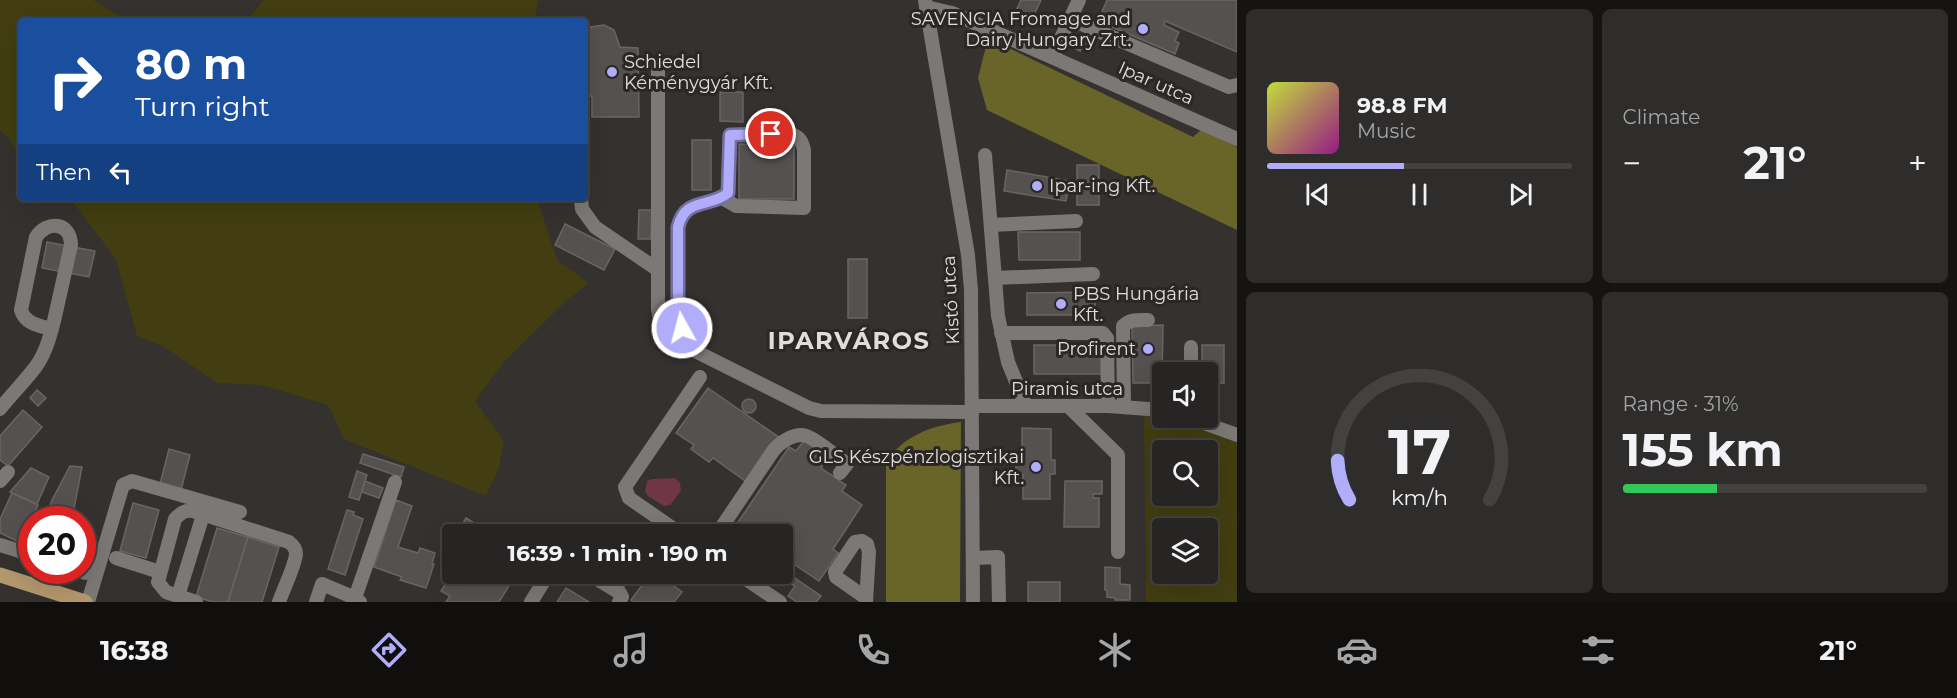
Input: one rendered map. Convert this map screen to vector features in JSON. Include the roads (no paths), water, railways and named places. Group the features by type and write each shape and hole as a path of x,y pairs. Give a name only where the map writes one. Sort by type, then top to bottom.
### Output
{"main road":[{"path":"0,575 86,602"}],"street":[{"path":"1052,57 1078,0"},
{"name":"Ipar utca","path":"926,4 952,13 1237,139"},
{"name":"Kistó utca","path":"926,4 968,255 971,290 973,602"},
{"path":"1070,19 1229,87 1237,85"},
{"name":"Piramis utca","path":"658,64 659,319 673,337 809,408 821,411 1026,406 1124,406 1152,409"},
{"path":"687,346 679,318 678,305 678,227 680,219 689,208 722,198 728,193 730,135 792,134 802,142 804,208 736,206 722,198"},
{"path":"985,155 1001,333 1008,362 1026,406"},
{"path":"581,201 582,209 595,227 658,270"},
{"path":"991,225 1076,221"},
{"path":"0,409 38,364 52,329 71,237 62,228 50,225 41,230 36,237 21,310 22,317 27,321 52,329"},
{"path":"995,278 1093,274"},
{"path":"1124,406 1123,326 1126,322 1133,320 1148,320"},
{"path":"1001,333 1103,333 1107,338 1108,406"},
{"path":"1191,347 1191,362"},
{"path":"667,524 629,498 625,487 700,377"},
{"path":"1068,406 1118,455 1119,552"},
{"path":"1218,424 1237,435"},
{"path":"724,524 772,451 784,440 802,435 809,438 847,464 840,473"},
{"path":"86,602 123,485 126,482 132,481 240,512"},
{"path":"316,602 321,584 357,600 395,482"},
{"path":"196,602 166,592 158,582 175,519 186,511 289,542 294,546 296,553 294,561 279,602"},
{"path":"178,596 203,515"},
{"path":"0,545 18,551"},
{"path":"973,558 998,556 999,602"},
{"path":"116,558 160,572"},
{"path":"531,602 542,584"},
{"path":"605,584 620,593 622,597 619,602"},
{"path":"754,584 780,602"}],"place":[{"name":"SAVENCIA Fromage and Dairy Hungary Zrt.","path":"1143,29"},
{"name":"Schiedel Kéménygyár Kft.","path":"612,72"},
{"name":"Ipar-ing Kft.","path":"1037,186"},
{"name":"PBS Hungária Kft.","path":"1061,304"},
{"name":"Profirent","path":"1148,349"},
{"name":"GLS Készpénzlogisztikai Kft.","path":"1036,467"}],"district":[{"name":"IPARVÁROS","path":"849,341"}]}
